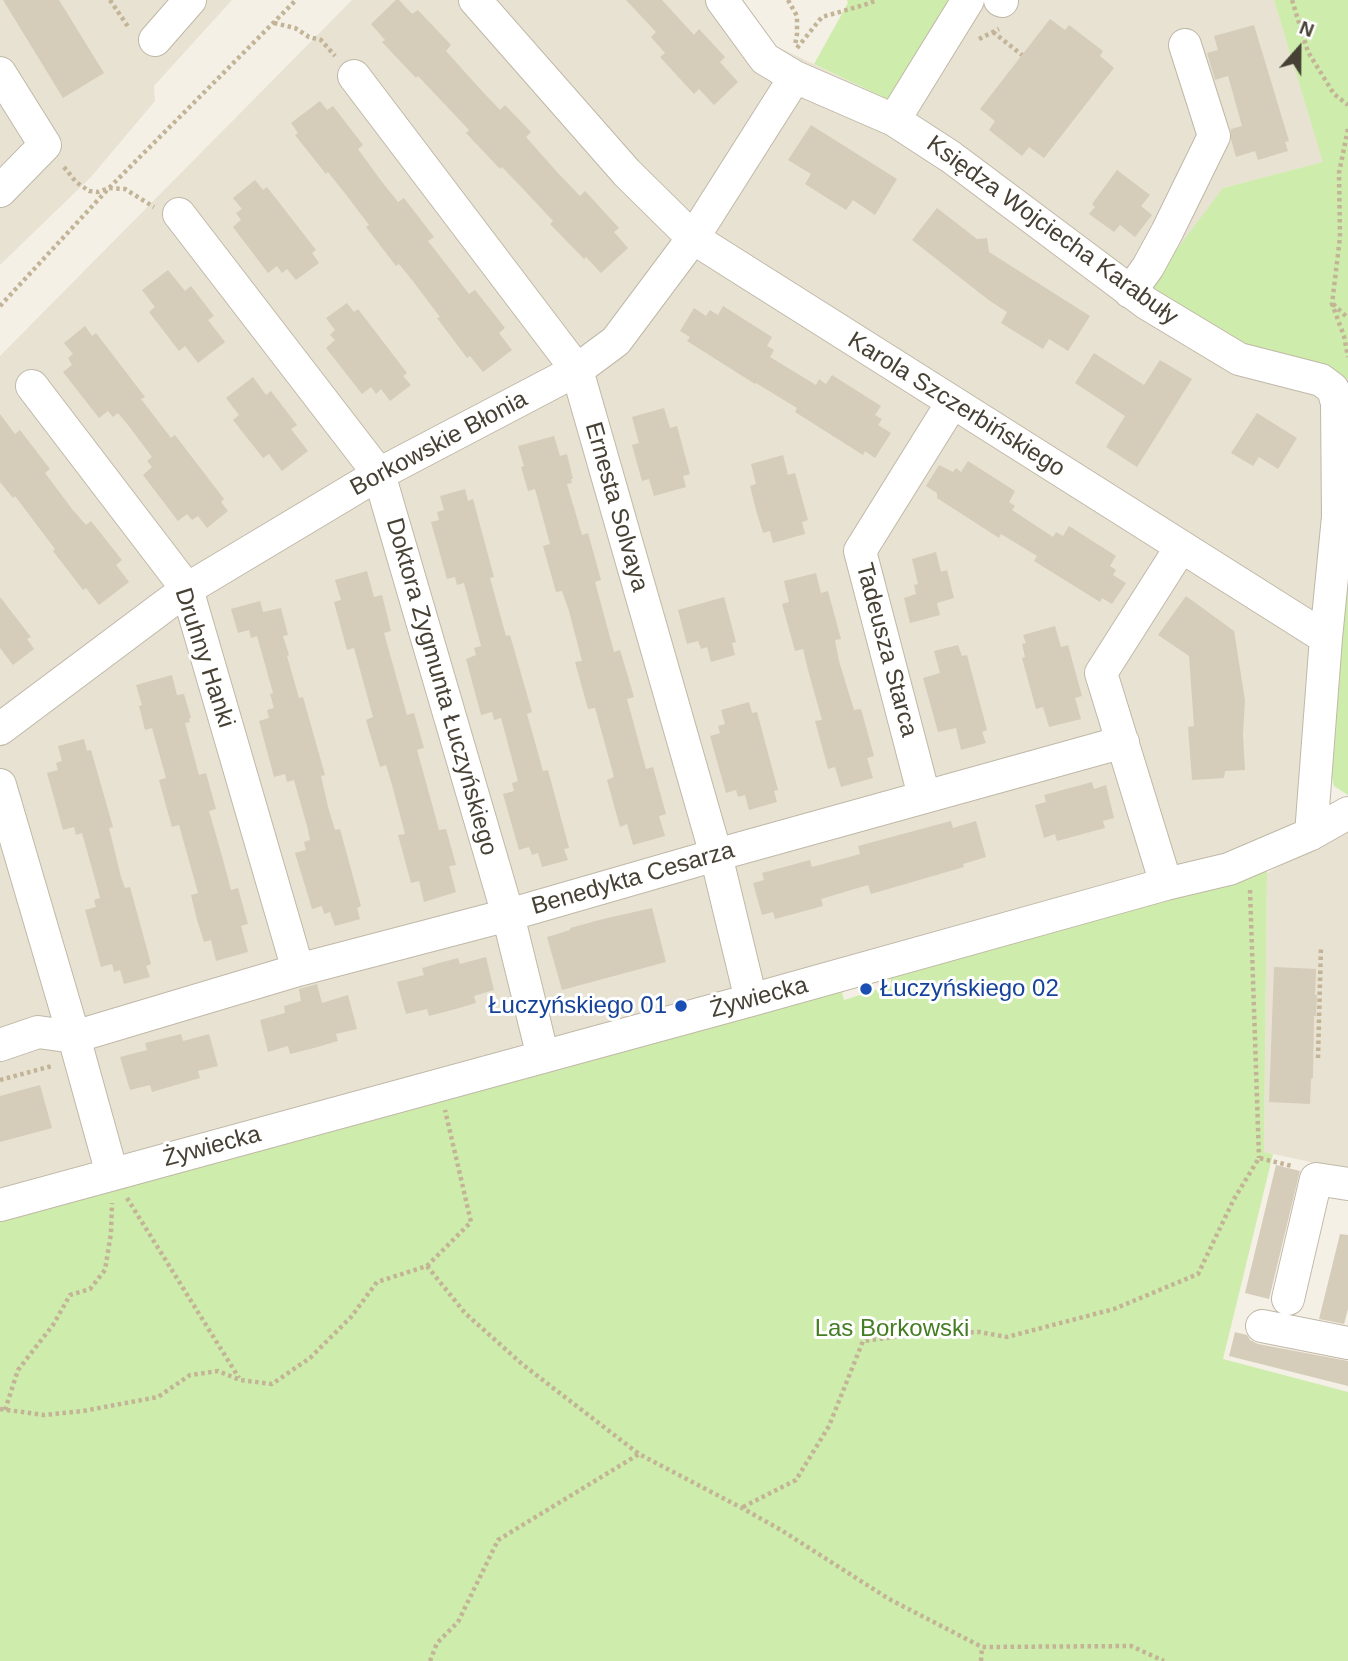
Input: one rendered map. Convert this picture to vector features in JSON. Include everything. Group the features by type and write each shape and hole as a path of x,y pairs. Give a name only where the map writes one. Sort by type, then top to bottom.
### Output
{"street":[{"path":"155,40 190,0"},
{"name":"Karola Szczerbińskiego","path":"475,0 627,173 693,238 1326,638"},
{"name":"Księdza Wojciecha Karabuły","path":"722,0 765,59 796,77 894,120 951,157 1146,303 1239,359 1321,380 1334,389 1337,402 1338,517 1326,638"},
{"path":"894,120 968,0"},
{"path":"1130,292 1148,267 1167,232 1214,136 1185,45"},
{"path":"0,73 45,145 0,191"},
{"name":"Ernesta Solvaya","path":"354,76 576,370 716,855 751,1000"},
{"name":"Borkowskie Błonia","path":"0,729 187,589 379,474 576,370 616,341 693,238 796,77"},
{"name":"Doktora Zygmunta Łuczyńskiego","path":"178,214 379,474 508,915 543,1057"},
{"name":"Druhny Hanki","path":"32,386 187,589 298,970"},
{"name":"Tadeusza Starca","path":"924,796 860,551 951,403"},
{"path":"1166,884 1101,673 1181,547"},
{"path":"1311,834 1326,638"},
{"name":"Benedykta Cesarza","path":"0,1045 38,1032 69,1050 298,970 508,915 1123,742"},
{"path":"0,785 69,1050 112,1174"},
{"name":"Żywiecka","path":"0,1205 1166,884 1229,869 1311,834 1348,813"},
{"path":"1288,1299 1316,1179 1348,1184"},
{"path":"1262,1325 1348,1343"}],"path":[{"path":"0,306 109,188 296,0"},
{"path":"788,0 797,16 794,51 822,17 877,0"},
{"path":"851,9 856,0"},
{"path":"1292,0 1308,52 1334,93 1348,105"},
{"path":"273,23 295,28 309,37 321,40 354,76"},
{"path":"992,32 1023,55"},
{"path":"1348,129 1339,173 1340,237 1332,304 1344,336 1348,357"},
{"path":"76,182 89,191 125,189 159,209 178,214"},
{"path":"1332,304 1348,318"},
{"path":"742,1508 796,1480 829,1426 863,1341 917,1334 979,1332 1007,1337 1114,1309 1198,1274 1234,1199 1259,1158 1249,860"},
{"path":"1318,1058 1321,946"},
{"path":"0,1080 69,1050"},
{"path":"112,1174 111,1233 105,1270 90,1289 70,1295 53,1325 18,1370 2,1410 44,1415 83,1411 158,1397 190,1375 218,1371 240,1380 272,1384 310,1358 351,1317 377,1282 427,1266 471,1222 439,1086"},
{"path":"1259,1158 1311,1171 1316,1179"},
{"path":"112,1174 240,1380"},
{"path":"427,1266 465,1313 523,1364 639,1454 781,1530 889,1599 982,1647 1130,1646 1164,1661"},
{"path":"430,1661 437,1643 458,1622 498,1540 639,1454"},
{"path":"981,1661 982,1647"}],"shaded area":[{"path":"0,0 232,0 154,86 155,101 91,177 0,265"},
{"path":"352,0 743,0 774,45 888,100 950,0 1274,0 1324,162 1223,188 1249,349 1348,379 1348,536 1320,810 1283,834 1228,854 0,1189 0,356"},
{"path":"1348,828 1348,1170 1264,1152 1267,873"}],"green space":[{"path":"847,0 950,0 889,100 814,64 848,3"},
{"path":"1274,0 1348,0 1348,379 1249,349 1148,288 1223,188 1323,162"},
{"path":"1348,536 1348,795 1334,786 1331,773"},
{"name":"Las Borkowski","path":"1267,871 1264,1152 1273,1154 1223,1359 1348,1392 1348,1661 0,1661 0,1219 841,988 844,1000 892,985 889,974"}],"building":[{"path":"3,0 59,0 104,73 63,98"},
{"path":"396,0 412,14 418,10 451,45 446,51 481,90 500,110 505,105 531,132 526,137 557,172 580,196 585,191 619,228 614,232 628,248 601,273 550,224 553,221 466,133 469,130 382,42 385,40 371,24"},
{"path":"626,0 662,0 694,35 699,29 725,57 720,62 738,82 714,105 699,89 694,94 660,57 665,53 651,37 656,32"},
{"path":"1050,19 1065,30 1069,25 1103,51 1100,56 1114,68 1044,158 1029,147 1022,156 989,130 995,121 980,109"},
{"path":"1254,25 1289,141 1285,142 1288,151 1258,160 1255,151 1236,157 1231,129 1242,126 1228,76 1215,80 1207,53 1218,50 1214,36"},
{"path":"320,101 327,110 333,106 363,145 358,149 382,182 398,202 404,198 434,237 428,241 469,294 475,290 505,328 499,333 512,350 483,372 470,356 467,358 412,280 399,264 396,266 366,227 369,225 344,192 295,135 298,133 291,123"},
{"path":"811,125 897,179 875,215 853,200 846,210 805,184 811,174 788,160"},
{"path":"1117,170 1150,195 1141,206 1152,215 1135,237 1120,225 1114,232 1089,214 1095,207 1092,204"},
{"path":"255,180 263,190 267,187 316,250 312,253 319,263 296,280 287,269 282,273 277,266 268,273 233,227 241,220 236,213 242,209 233,198"},
{"path":"937,208 977,239 987,238 989,252 1090,316 1068,351 1049,339 1043,349 1001,323 1007,312 912,240"},
{"path":"168,270 185,291 191,286 214,316 208,320 225,342 198,363 185,346 179,351 149,312 155,307 142,290"},
{"path":"347,303 354,312 358,309 407,373 403,376 411,385 390,401 381,389 376,394 371,387 362,394 326,348 335,340 330,335 335,330 326,318"},
{"path":"723,306 772,337 767,346 774,350 770,357 816,385 819,379 826,384 832,375 881,406 875,415 882,419 878,425 891,433 875,458 865,451 863,455 795,412 797,408 687,341 690,337 680,331 694,308 706,316 710,310 718,315"},
{"path":"85,326 92,336 96,333 145,397 141,399 171,438 175,435 224,499 221,502 228,511 207,528 198,516 192,520 187,514 178,521 143,475 152,467 147,461 152,457 128,425 118,413 113,417 108,411 99,418 63,372 72,365 68,358 73,354 64,343"},
{"path":"1094,353 1144,385 1160,360 1192,379 1137,467 1106,447 1125,416 1075,383"},
{"path":"253,377 266,395 271,391 297,425 291,429 308,451 282,471 269,454 263,458 233,420 239,415 226,398"},
{"path":"664,408 670,428 677,426 690,474 683,476 686,487 654,496 649,479 642,481 632,445 639,443 632,417"},
{"path":"1257,413 1297,438 1278,469 1259,457 1253,466 1231,453"},
{"path":"0,414 15,434 20,430 50,469 45,473 72,509 86,525 91,521 122,560 116,565 129,582 99,605 86,588 83,590 15,496 13,498 0,482"},
{"path":"554,436 560,456 567,454 573,479 572,483 567,484 582,535 588,533 601,580 595,582 614,652 620,650 634,697 627,699 646,769 653,767 666,814 659,816 665,836 633,845 627,824 620,827 607,780 614,777 595,708 588,709 575,662 582,661 569,611 562,591 556,592 543,546 550,544 535,489 528,491 521,467 524,466 518,446"},
{"path":"783,455 788,475 795,473 808,520 802,522 805,534 773,543 770,531 763,533 756,510 750,486 756,484 751,464"},
{"path":"968,461 1015,491 1009,502 1015,506 1012,510 1053,537 1056,532 1063,536 1069,526 1116,556 1110,566 1116,570 1113,575 1126,583 1112,604 1102,598 1100,602 1034,561 1037,556 1001,534 999,538 937,498 937,493 926,486 939,465 953,472 956,468 961,472"},
{"path":"465,489 468,501 473,499 494,577 490,578 506,636 510,635 532,712 527,714 543,771 548,770 569,848 564,849 568,860 542,867 538,853 532,855 529,847 519,850 503,794 514,791 512,783 518,781 501,718 494,720 492,712 481,715 466,659 476,655 474,648 481,646 464,583 457,585 455,577 447,579 431,522 439,520 437,512 444,510 440,496"},
{"path":"936,552 941,572 947,570 954,598 937,603 940,615 910,623 904,598 916,594 914,585 918,584 912,559"},
{"path":"367,571 374,597 382,595 391,631 384,633 407,715 414,713 424,748 417,750 439,830 446,829 456,865 449,866 456,892 424,902 419,881 411,883 398,835 405,834 392,785 386,765 380,767 366,720 373,717 354,648 347,650 334,602 341,600 335,580"},
{"path":"816,573 821,593 828,591 841,639 835,640 839,661 854,710 861,709 874,756 867,758 873,778 841,787 835,767 828,769 815,721 822,720 803,649 795,651 782,604 789,602 784,581"},
{"path":"1186,596 1234,631 1245,700 1245,770 1225,771 1224,778 1192,780 1188,727 1194,726 1189,656 1158,635"},
{"path":"0,597 31,637 27,639 34,649 13,665 0,648"},
{"path":"724,597 736,642 732,643 735,655 711,662 707,647 701,649 698,641 687,644 678,610"},
{"path":"260,601 263,612 281,608 288,635 283,636 289,655 287,656 299,698 303,697 325,775 321,776 328,807 335,830 340,829 361,906 357,908 360,919 335,926 330,912 324,914 322,906 312,909 295,853 306,850 304,842 310,840 307,826 294,780 287,782 285,774 274,777 259,721 269,718 267,710 274,708 270,694 273,693 257,636 251,638 249,630 238,633 231,609"},
{"path":"1055,626 1061,647 1068,645 1082,696 1075,698 1081,719 1049,727 1043,707 1036,709 1022,658 1025,657 1022,644 1026,643 1023,635"},
{"path":"958,645 962,656 967,655 987,730 982,732 986,743 961,750 956,728 938,732 923,678 940,673 934,651"},
{"path":"172,675 177,695 184,694 191,718 190,722 185,723 199,775 206,773 216,809 209,811 231,890 238,888 248,924 241,926 248,952 216,961 211,940 204,942 197,920 191,895 198,893 179,825 172,827 166,806 159,780 166,778 152,728 145,730 139,706 142,705 136,685"},
{"path":"749,702 752,713 757,712 778,790 774,791 777,802 749,810 745,795 738,797 736,790 726,793 710,736 720,733 718,726 725,724 721,710"},
{"path":"84,739 87,751 91,750 113,827 109,828 121,877 125,888 130,887 151,964 146,966 150,977 124,984 120,970 114,972 112,964 101,967 85,910 96,907 94,900 100,898 96,883 82,833 76,835 74,827 63,830 47,773 58,770 56,763 62,761 58,746"},
{"path":"1092,782 1094,789 1106,785 1114,818 1103,821 1105,828 1057,841 1055,834 1044,838 1035,805 1046,802 1044,795"},
{"path":"951,821 953,828 976,821 986,857 963,864 964,867 871,894 868,885 821,899 823,906 775,919 773,912 762,915 753,883 764,880 762,873 810,860 812,867 860,854 858,846"},
{"path":"652,908 666,962 562,990 547,937 570,928"},
{"path":"486,957 494,990 474,996 476,1003 429,1016 427,1009 406,1014 397,982 424,975 422,968 439,963 458,958 460,964"},
{"path":"1274,967 1316,969 1317,995 1310,1104 1269,1102"},
{"path":"317,984 322,1003 348,995 357,1029 336,1034 338,1041 314,1048 290,1054 288,1046 268,1052 260,1020 285,1013 284,1006 301,1001 299,989"},
{"path":"181,1034 183,1041 209,1034 218,1066 198,1071 200,1078 152,1092 150,1085 130,1090 120,1057 147,1050 145,1043"},
{"path":"40,1085 52,1128 0,1142 0,1096"},
{"path":"1276,1165 1300,1171 1269,1299 1245,1293"},
{"path":"1340,1234 1348,1235 1348,1309 1344,1324 1319,1319"},
{"path":"1235,1332 1247,1335 1258,1344 1348,1361 1348,1386 1229,1356"}],"place":[{"name":"Łuczyńskiego 02","path":"866,989"},
{"name":"Łuczyńskiego 01","path":"681,1006"}]}
